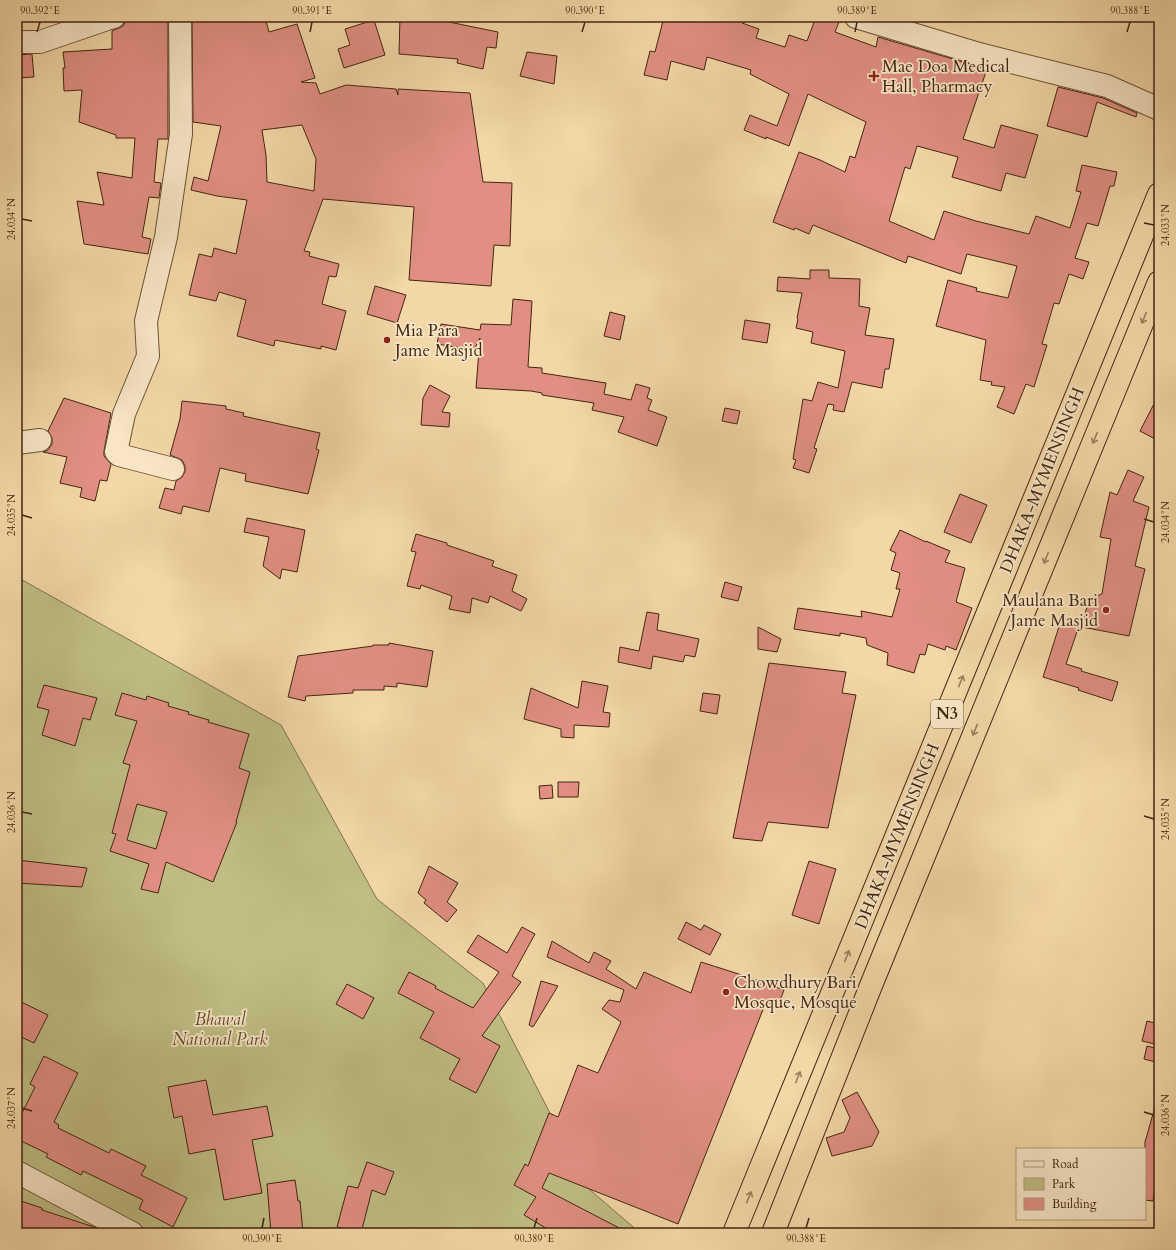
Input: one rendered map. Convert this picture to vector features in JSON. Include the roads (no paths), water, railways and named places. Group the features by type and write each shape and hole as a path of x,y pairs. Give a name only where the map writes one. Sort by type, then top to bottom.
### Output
{"highway":[{"name":"DHAKA-MYMENSINGH","path":"734,1233 1159,194"},
{"name":"DHAKA-MYMENSINGH","path":"773,1233 872,983 1159,282"}],"lane":[{"path":"17,42 40,42 114,17"},
{"path":"173,469 119,455 116,452 124,414 148,356 146,321 167,230 181,134 180,17"},
{"path":"856,17 979,54 1107,86 1159,110"},
{"path":"17,443 40,440"},
{"path":"17,1172 132,1233"}],"place":[{"name":"Mae Doa Medical Hall, Pharmacy","path":"874,76"},
{"name":"Mia Para Jame Masjid","path":"387,340"},
{"name":"Maulana Bari Jame Masjid","path":"1106,610"},
{"name":"Chowdhury Bari Mosque, Mosque","path":"726,992"}],"park label":[{"name":"Bhawal National Park","path":"220,1029"}]}
